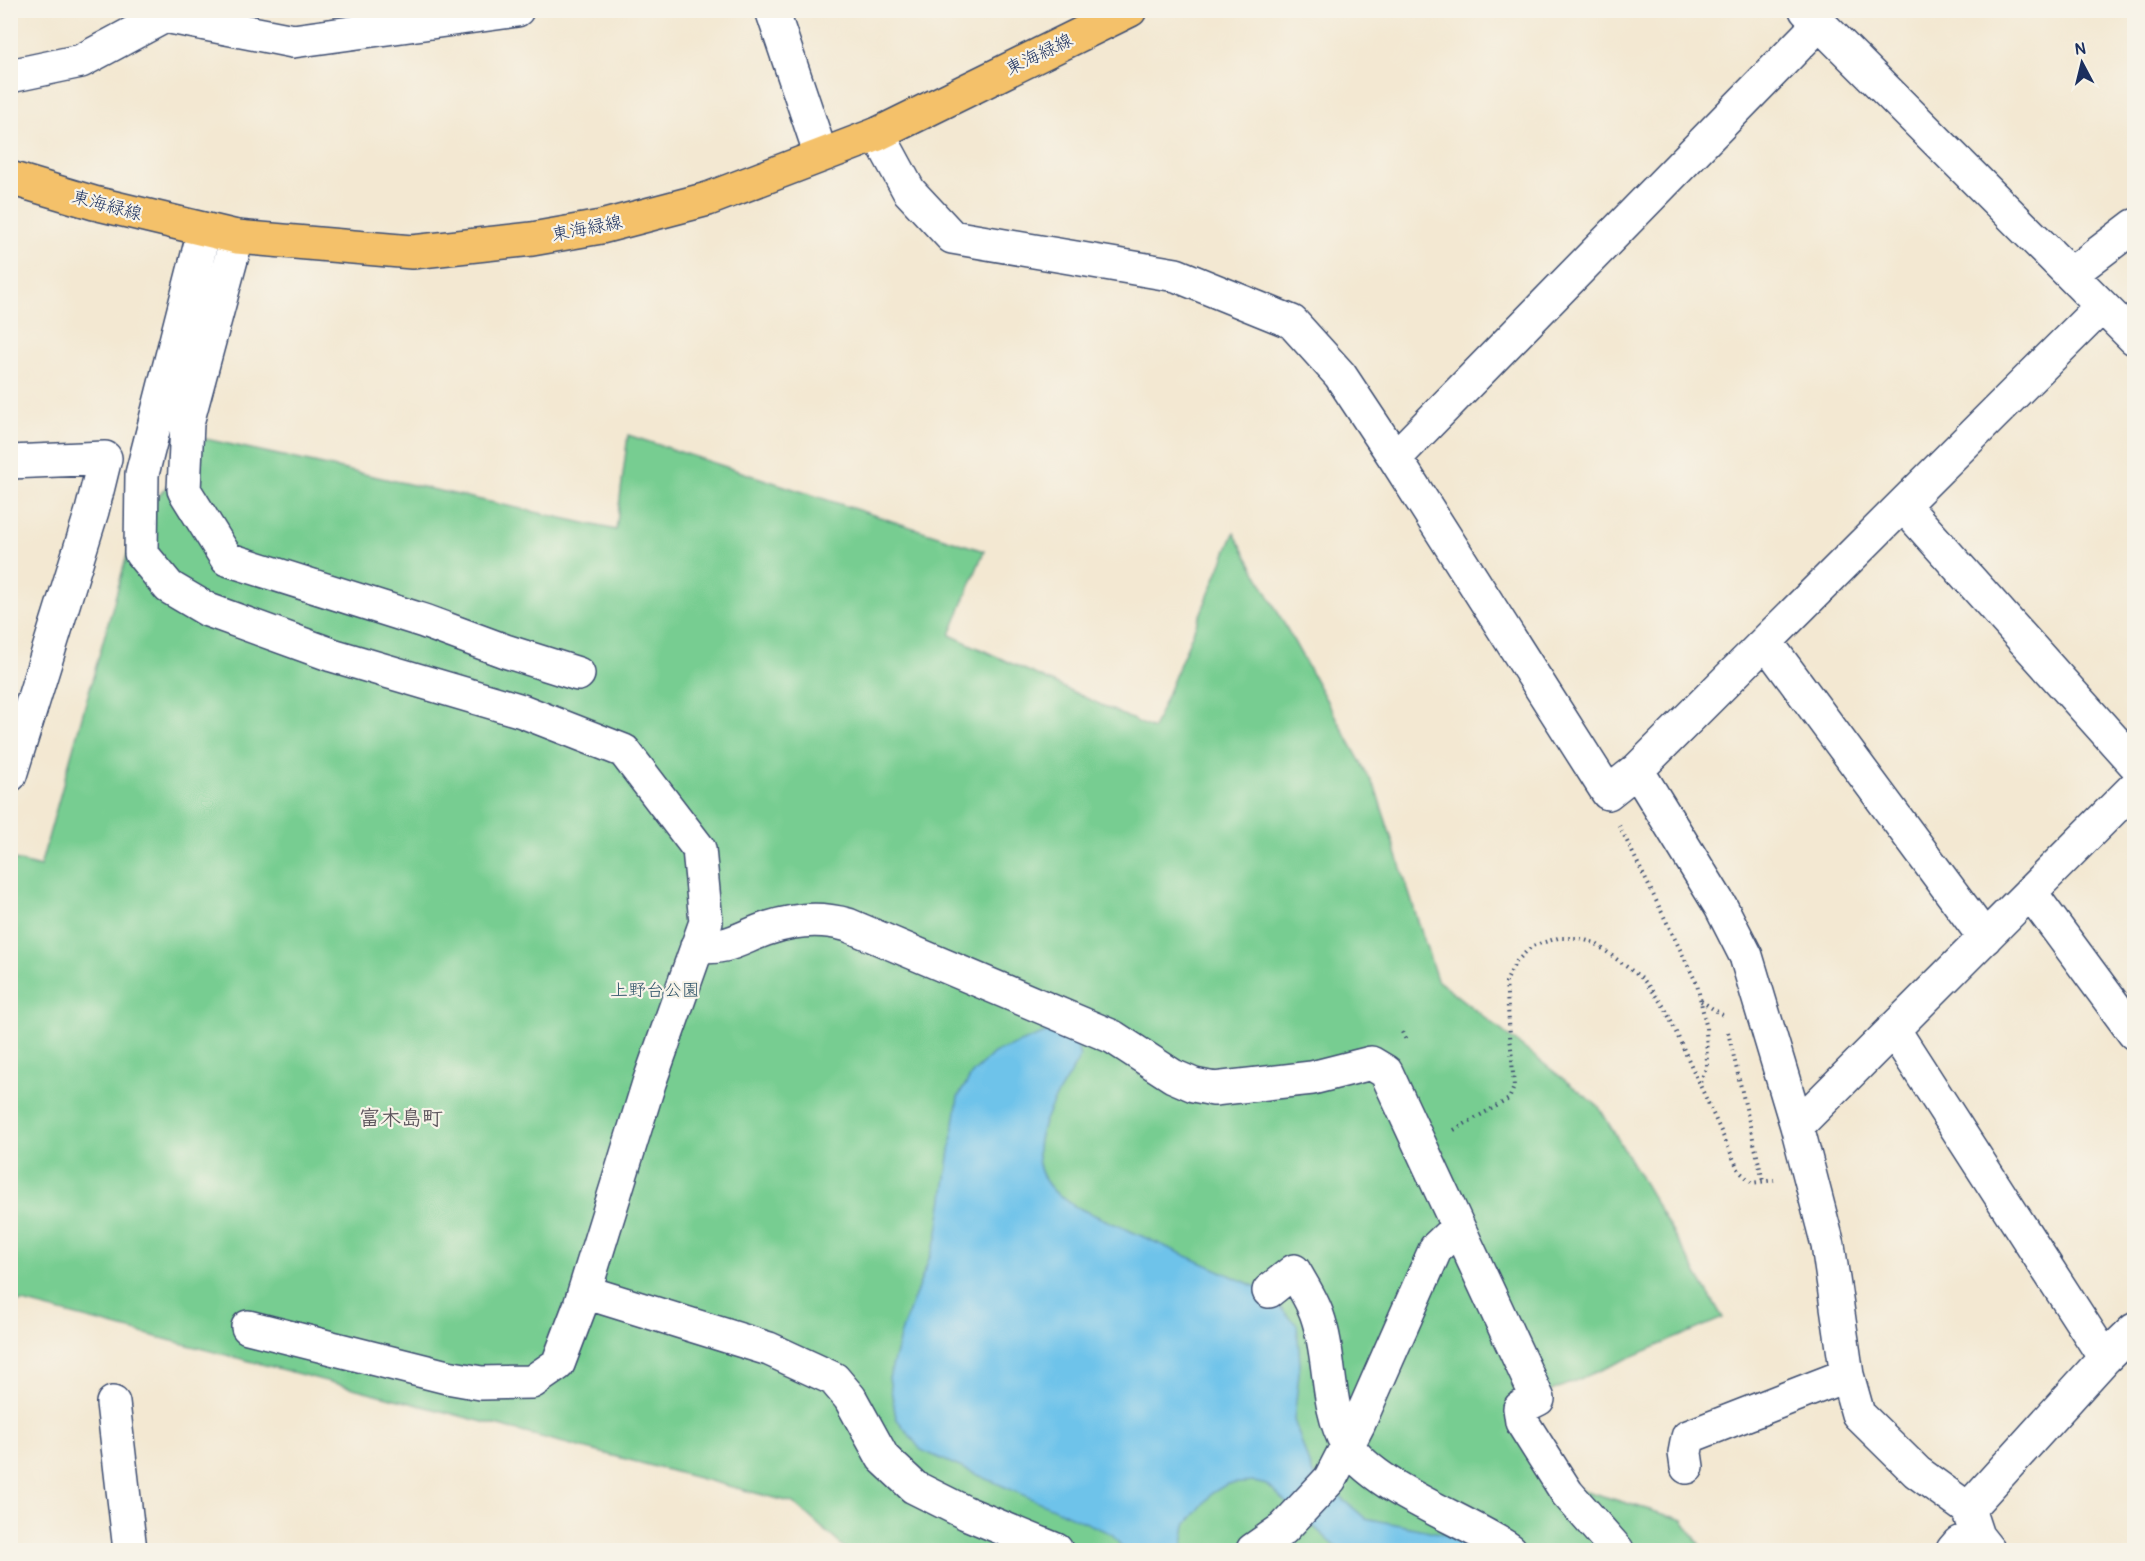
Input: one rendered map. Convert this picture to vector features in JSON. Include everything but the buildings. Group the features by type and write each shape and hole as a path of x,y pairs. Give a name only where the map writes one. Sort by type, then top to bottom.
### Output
{"main road":[{"name":"東海緑線","path":"10,178 94,203 237,237 412,252 532,239 601,227 708,199 878,134 1130,10"}],"street":[{"path":"10,76 81,61 125,23 168,13 293,41 517,10"},
{"path":"772,10 821,155"},
{"path":"1395,458 1813,17 2134,338"},
{"path":"878,134 909,191 952,237 1176,275 1292,322 1340,375 1608,793 1637,770 2102,306"},
{"path":"2071,274 2134,226"},
{"path":"204,231 142,474 141,553 169,587 208,610 332,655 522,711 624,751 699,849 706,922 649,1083 585,1292 558,1364 532,1382 490,1383 447,1377 248,1327"},
{"path":"237,237 188,423 184,490 227,559 424,621 578,674"},
{"path":"10,462 105,458 92,512 10,775"},
{"path":"1903,505 2134,763"},
{"path":"1766,642 1985,938"},
{"path":"1637,770 1721,907 1746,956 1797,1126 1828,1245 1847,1375 1858,1414 1917,1472 1972,1536 2105,1358 2134,1330"},
{"path":"1797,1126 2134,788"},
{"path":"2030,892 2134,1033"},
{"path":"698,946 718,948 769,928 798,920 829,920 848,925 1113,1037 1173,1076 1194,1085 1214,1089 1312,1078 1371,1063 1386,1072 1538,1399 1520,1408 1522,1422 1567,1493 1617,1551"},
{"path":"1893,1029 2105,1358"},
{"path":"1253,1551 1283,1528 1330,1479 1436,1248 1458,1227"},
{"path":"1269,1291 1294,1271 1317,1315 1333,1401 1347,1445 1381,1479 1489,1535 1510,1551"},
{"path":"585,1292 770,1349 834,1379 850,1398 883,1458 914,1487 966,1513 1056,1551"},
{"path":"1686,1467 1685,1453 1688,1437 1847,1375"},
{"path":"113,1403 130,1551"}],"path":[{"path":"1608,793 1612,812 1697,984 1706,1025 1707,1066 1699,1085"},
{"path":"1448,1120 1453,1130 1509,1099 1514,1087 1506,982 1515,963 1532,946 1558,938 1578,938 1595,943 1643,979 1665,1008 1739,1171 1752,1183 1810,1174"},
{"path":"1700,1000 1724,1014 1763,1181"},
{"path":"1402,1032 1413,1052"}],"green space":[{"name":"上野台公園","path":"628,435 984,551 950,635 1153,729 1234,533 1376,790 1437,980 1599,1107 1723,1318 1509,1409 1556,1482 1683,1520 1703,1550 847,1550 794,1503 23,1302 11,1302 11,859 40,867 136,523 206,439 616,530"}],"water":[{"path":"1051,1031 1075,1037 1080,1057 1052,1104 1039,1139 1038,1156 1041,1172 1051,1188 1074,1206 1263,1290 1297,1325 1300,1363 1294,1420 1312,1473 1365,1518 1444,1534 1477,1550 1340,1550 1267,1485 1254,1482 1227,1484 1212,1493 1186,1525 1182,1550 1124,1550 1112,1534 921,1450 896,1418 889,1378 902,1330 937,1238 958,1097 972,1074 994,1053"}],"district":[{"name":"富木島町","path":"401,1118"}]}
